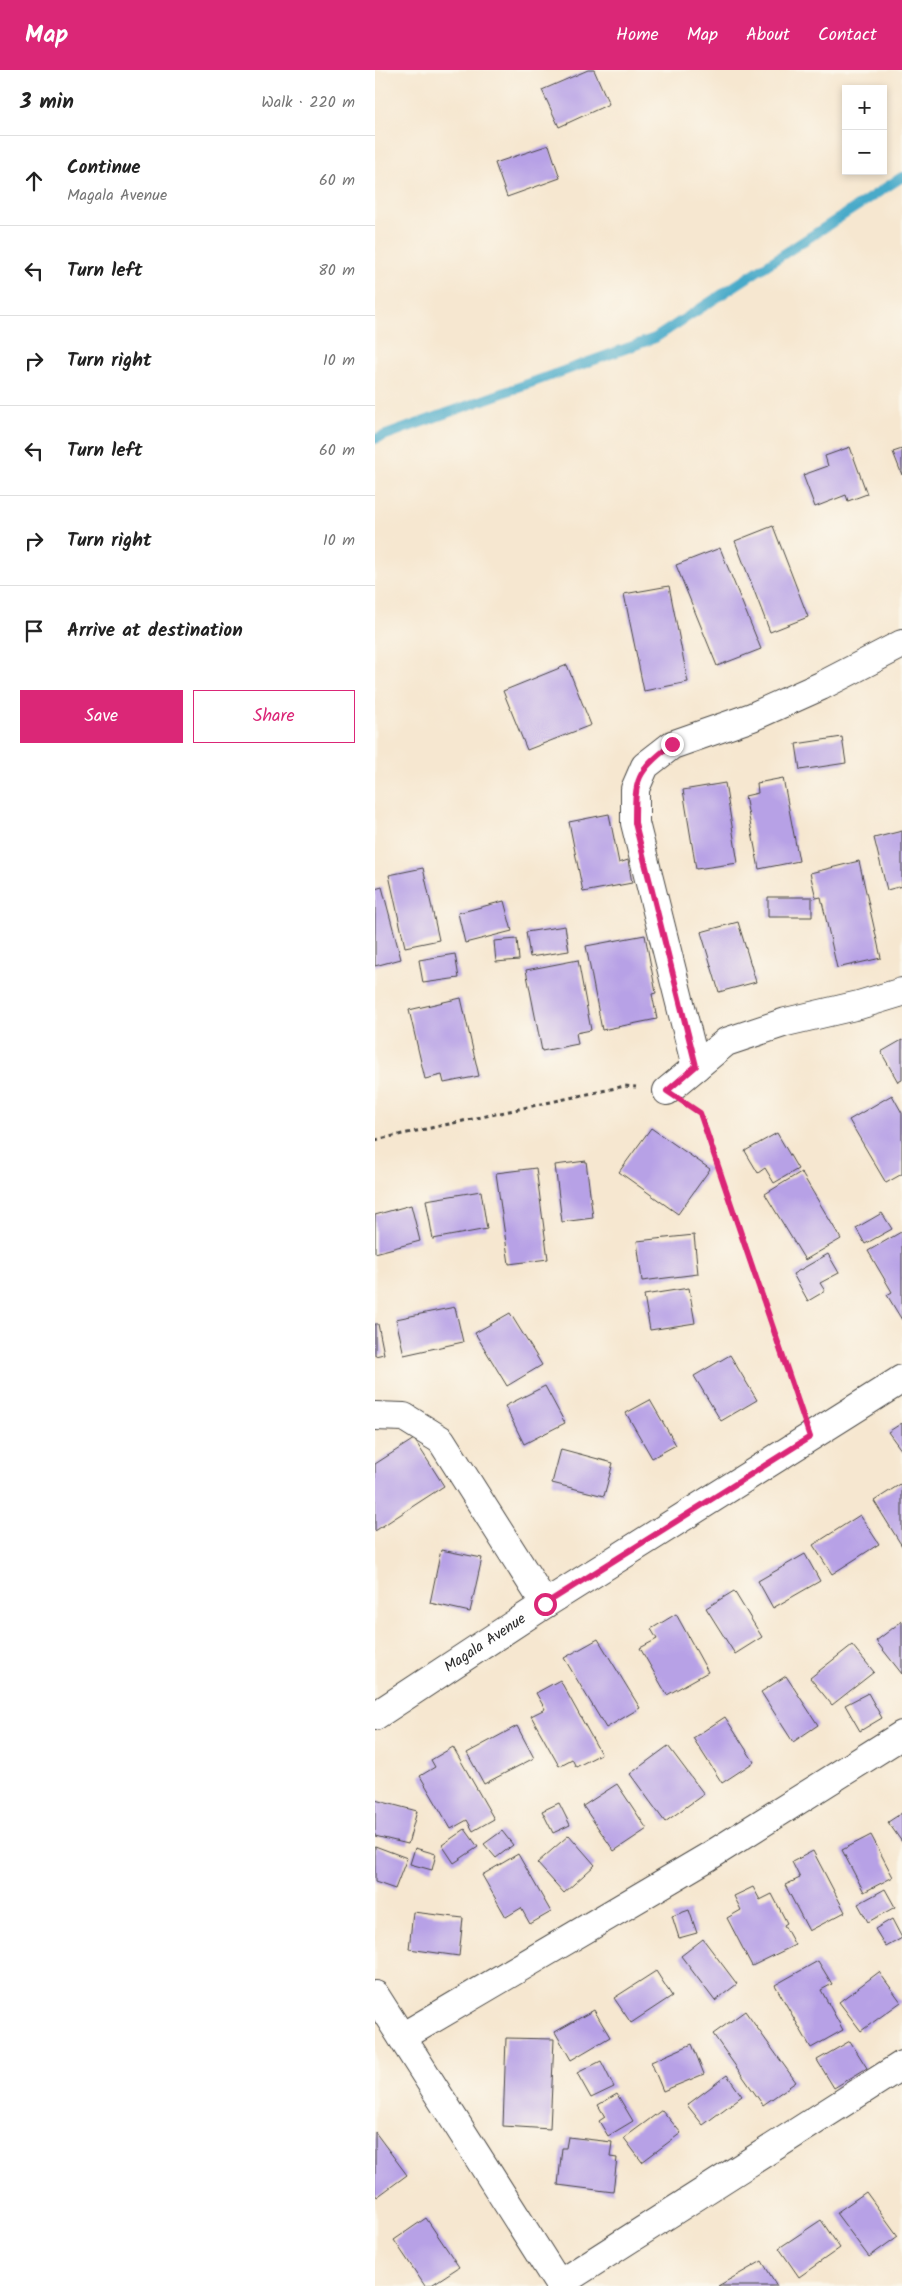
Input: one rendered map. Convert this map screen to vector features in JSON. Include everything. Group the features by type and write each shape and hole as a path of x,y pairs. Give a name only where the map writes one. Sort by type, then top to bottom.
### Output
{"street":[{"path":"696,1066 635,823 635,789 645,766 672,744 752,717 821,686 902,644"},
{"path":"667,1091 726,1042 786,1022 859,1005 902,992"},
{"name":"Magala Avenue","path":"375,1716 545,1604 902,1379"},
{"path":"375,1416 404,1417 441,1440 545,1604"},
{"path":"402,2037 707,1857 902,1735"},
{"path":"375,1995 560,2285 902,2065"}],"path":[{"path":"375,1140 625,1086 667,1091 700,1113 810,1437"}],"building":[{"path":"588,70 594,70 609,104 559,127 542,90"},
{"path":"549,145 560,178 507,197 495,163"},
{"path":"850,447 867,494 848,501 846,495 815,507 803,475 828,466 825,456"},
{"path":"902,449 902,475 893,452"},
{"path":"773,526 808,617 770,632 735,541"},
{"path":"720,548 761,649 717,666 676,565"},
{"path":"669,586 688,682 644,691 624,594"},
{"path":"567,665 591,725 527,750 503,691"},
{"path":"842,737 846,763 800,770 796,744"},
{"path":"783,778 799,861 759,869 745,796 758,793 757,783"},
{"path":"725,783 738,863 696,869 683,790"},
{"path":"609,814 619,863 628,860 632,883 583,892 569,822"},
{"path":"902,831 902,886 887,890 874,838"},
{"path":"859,861 881,958 837,968 821,897 816,898 810,873"},
{"path":"423,868 439,940 405,947 389,875"},
{"path":"382,887 401,959 375,966 375,889"},
{"path":"768,897 812,897 812,917 768,917"},
{"path":"504,901 512,931 465,943 458,913"},
{"path":"738,922 756,982 719,992 701,932"},
{"path":"565,926 569,951 530,957 526,932"},
{"path":"645,935 656,993 652,994 657,1019 602,1030 586,946"},
{"path":"517,939 519,960 496,962 494,941"},
{"path":"455,954 459,978 423,983 419,960"},
{"path":"578,960 591,1030 576,1033 578,1044 542,1051 526,970"},
{"path":"461,998 479,1076 444,1083 442,1075 425,1079 409,1010"},
{"path":"902,1040 902,1080 898,1082 881,1052"},
{"path":"892,1095 902,1113 902,1174 886,1183 849,1120"},
{"path":"651,1128 710,1169 678,1214 619,1172"},
{"path":"777,1133 798,1169 774,1183 765,1168 758,1173 745,1151"},
{"path":"586,1161 593,1218 562,1222 555,1165"},
{"path":"536,1168 548,1259 509,1264 496,1173"},
{"path":"801,1172 841,1239 805,1260 765,1194"},
{"path":"481,1191 487,1229 433,1239 426,1200"},
{"path":"411,1205 420,1241 375,1253 375,1215"},
{"path":"882,1213 892,1229 865,1244 856,1228"},
{"path":"901,1232 902,1320 887,1295 892,1292 868,1251"},
{"path":"694,1235 698,1274 642,1281 637,1241"},
{"path":"828,1254 839,1273 820,1283 825,1291 808,1301 793,1274"},
{"path":"689,1288 695,1323 650,1330 644,1295"},
{"path":"455,1307 463,1342 404,1355 396,1319"},
{"path":"510,1313 542,1365 507,1386 475,1333"},
{"path":"375,1324 378,1324 384,1354 375,1356"},
{"path":"730,1355 757,1400 721,1421 694,1376"},
{"path":"545,1386 565,1423 524,1444 505,1406"},
{"path":"650,1400 676,1445 652,1458 626,1413"},
{"path":"902,1423 902,1451 888,1432"},
{"path":"414,1439 444,1486 375,1531 375,1464"},
{"path":"561,1449 613,1463 604,1496 552,1483"},
{"path":"902,1483 902,1546 874,1501"},
{"path":"860,1515 879,1544 832,1574 813,1545"},
{"path":"441,1550 482,1558 470,1612 430,1603"},
{"path":"805,1554 820,1581 773,1608 758,1581"},
{"path":"734,1591 762,1637 735,1654 706,1608"},
{"path":"676,1614 708,1672 667,1695 640,1648 657,1639 651,1629"},
{"path":"902,1621 902,1674 876,1641"},
{"path":"598,1639 640,1708 606,1728 564,1658"},
{"path":"852,1645 874,1672 832,1705 810,1678"},
{"path":"786,1676 818,1725 793,1742 761,1692"},
{"path":"560,1680 601,1754 576,1767 572,1759 559,1766 531,1716 545,1709 536,1693"},
{"path":"868,1693 882,1718 860,1731 845,1705"},
{"path":"725,1717 754,1762 722,1783 693,1738"},
{"path":"517,1726 534,1758 484,1784 467,1753"},
{"path":"668,1746 704,1794 665,1822 630,1774"},
{"path":"453,1747 494,1819 473,1831 467,1820 451,1829 420,1776 435,1767 431,1760"},
{"path":"617,1784 647,1829 614,1851 583,1806"},
{"path":"375,1800 417,1811 408,1844 375,1836"},
{"path":"559,1803 570,1825 553,1833 542,1811"},
{"path":"902,1813 902,1842 888,1822"},
{"path":"465,1829 478,1847 454,1863 442,1845"},
{"path":"502,1831 513,1845 496,1858 484,1844"},
{"path":"569,1835 595,1865 564,1893 537,1863"},
{"path":"871,1835 893,1877 864,1892 842,1850"},
{"path":"375,1846 407,1858 395,1889 375,1882"},
{"path":"415,1848 436,1854 432,1870 410,1864"},
{"path":"813,1851 845,1912 809,1931 785,1885 800,1878 792,1862"},
{"path":"518,1854 551,1912 530,1924 521,1908 506,1917 482,1875"},
{"path":"753,1887 760,1900 772,1894 787,1923 784,1925 795,1945 752,1966 727,1918 741,1910 734,1896"},
{"path":"885,1889 895,1907 868,1922 858,1904"},
{"path":"689,1910 697,1933 679,1938 672,1916"},
{"path":"413,1912 463,1918 459,1956 409,1949"},
{"path":"892,1919 902,1938 886,1947 875,1929"},
{"path":"703,1939 737,1984 715,2001 681,1956"},
{"path":"818,1961 832,1984 821,1990 843,2030 811,2048 775,1985"},
{"path":"656,1971 672,1996 631,2023 614,1998"},
{"path":"879,1972 901,2002 861,2031 839,2002"},
{"path":"594,2010 610,2037 571,2060 555,2032"},
{"path":"745,2011 796,2082 763,2105 713,2034"},
{"path":"506,2038 554,2039 550,2129 503,2126"},
{"path":"850,2041 867,2068 834,2088 817,2060"},
{"path":"692,2044 704,2074 663,2091 651,2062"},
{"path":"601,2061 614,2087 591,2098 577,2073"},
{"path":"727,2075 742,2096 703,2125 687,2105"},
{"path":"617,2094 633,2121 608,2136 599,2121 605,2117 598,2105"},
{"path":"662,2110 681,2133 642,2162 624,2138"},
{"path":"375,2132 407,2175 377,2197 375,2194"},
{"path":"568,2137 612,2142 610,2157 617,2158 613,2192 558,2185 562,2148 566,2148"},
{"path":"866,2192 898,2236 869,2257 836,2213"},
{"path":"426,2218 459,2267 430,2286 425,2286 394,2240"},
{"path":"821,2220 840,2248 799,2277 779,2248"},
{"path":"762,2261 777,2286 718,2286"}],"waterway":[{"path":"375,439 655,338 902,177"}],"route":[{"path":"545,1604 810,1437 700,1113 667,1091 696,1066 635,823 635,789 645,766 672,744"}]}
